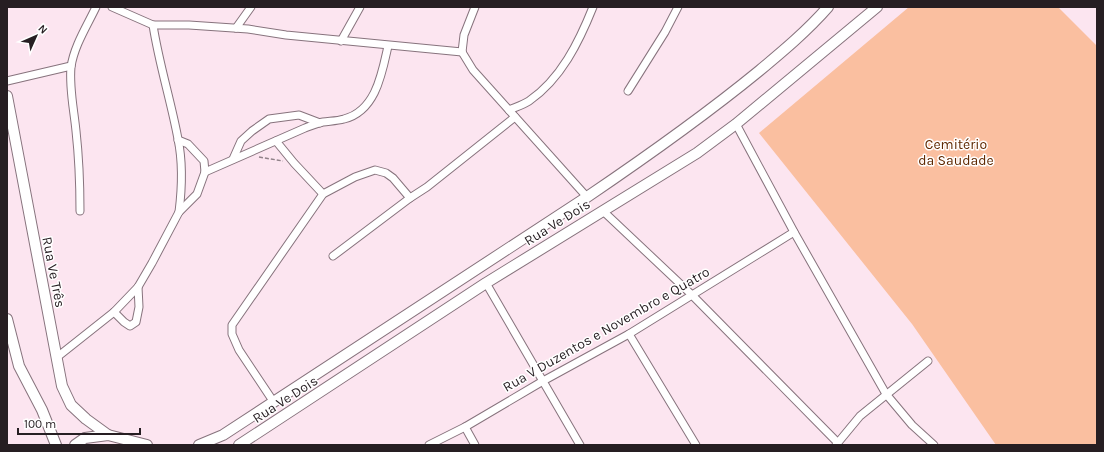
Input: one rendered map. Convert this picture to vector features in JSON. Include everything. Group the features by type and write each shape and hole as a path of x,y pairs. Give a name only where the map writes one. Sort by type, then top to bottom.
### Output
{"main road":[{"name":"Rua Ve Dois","path":"199,445 223,435 273,401 587,198 647,157 736,90 813,25 828,7"},
{"name":"Rua Ve Dois","path":"239,445 486,283 697,152 736,124 877,7"},
{"name":"Rua Ve Três","path":"7,96 62,386 71,405 86,419 108,435"},
{"path":"7,319 19,366 42,410 56,445"},
{"path":"75,445 85,438 108,435 147,445"}],"street":[{"path":"80,211 80,181 72,96 71,66 75,52 96,7"},
{"path":"112,7 153,25 189,25 236,28 388,46 462,52"},
{"path":"236,28 251,7"},
{"path":"341,41 360,7"},
{"path":"475,7 464,35 462,52 473,70 587,198"},
{"path":"509,110 528,102 544,88 561,69 581,37 593,7"},
{"path":"628,91 665,32 678,7"},
{"path":"153,25 178,140 181,172 179,212"},
{"path":"205,172 320,122 345,119 358,112 370,100 381,77 388,46"},
{"path":"7,81 71,66"},
{"path":"234,159 241,141 269,119 299,114 320,122"},
{"path":"333,256 427,187 516,117"},
{"path":"736,124 794,232 886,394 912,425 934,445"},
{"path":"56,358 114,312 138,287 179,212 198,194 205,172 204,161 188,144 178,140"},
{"path":"276,141 294,163 324,194"},
{"path":"273,401 239,350 232,334 232,325 324,194 355,177 375,170 386,173 393,178 410,198"},
{"path":"603,210 692,295 836,444 860,416 928,362"},
{"name":"Rua V Duzentos e Novembro e Quatro","path":"429,445 465,427 543,381 629,334 794,232"},
{"path":"486,283 580,445"},
{"path":"114,312 130,326 136,322 139,307 138,287"},
{"path":"629,334 696,445"},
{"path":"465,427 475,445"}],"path":[{"path":"245,154 294,163"}],"green space":[{"name":"Cemitério da Saudade","path":"909,7 1058,7 1097,46 1097,445 996,445 912,324 759,133"}]}
